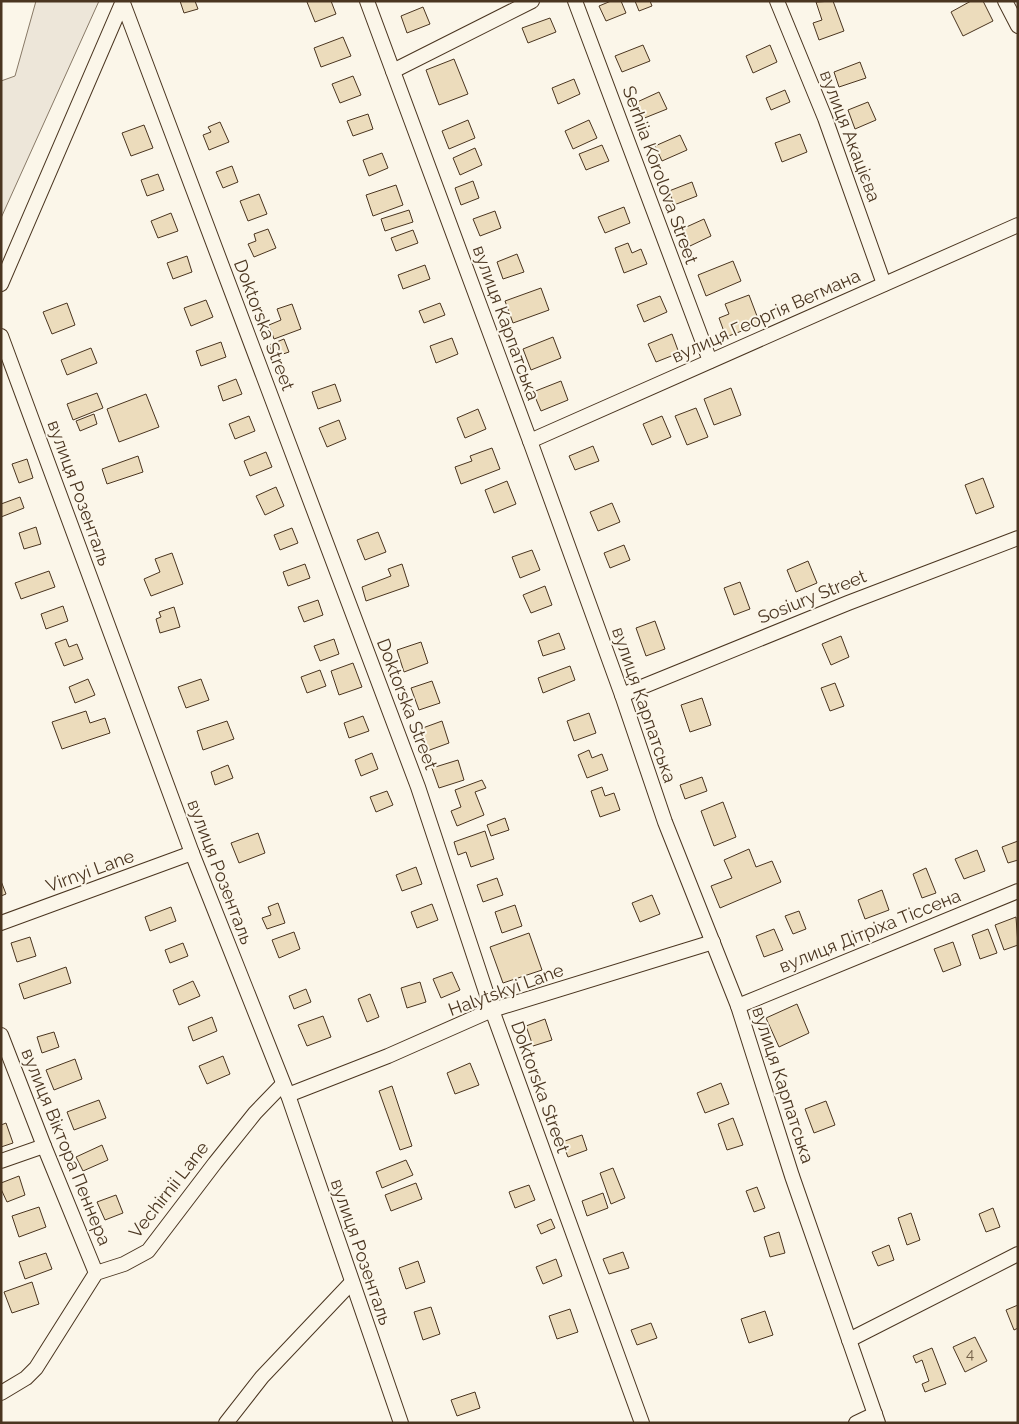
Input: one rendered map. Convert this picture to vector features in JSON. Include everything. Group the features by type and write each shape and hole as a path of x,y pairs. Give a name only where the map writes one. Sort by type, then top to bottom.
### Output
{"street":[{"name":"вулиця Карпатська","path":"367,1 530,441 622,695 665,822 738,1006 792,1176 877,1419"},
{"path":"393,71 532,1"},
{"name":"Serhiia Korolova Street","path":"575,1 710,361"},
{"name":"вулиця Акацієва","path":"777,1 825,118 884,284"},
{"path":"1004,1 1018,26"},
{"path":"1,284 123,2"},
{"name":"Doktorska Street","path":"123,2 418,787 492,1010 642,1423"},
{"name":"вулиця Георгія Вегмана","path":"530,441 1018,225"},
{"name":"вулиця Розенталь","path":"1,336 192,853 285,1090 401,1423"},
{"name":"Sosiury Street","path":"622,695 848,603 1018,538"},
{"name":"Virnyi Lane","path":"1,923 192,853"},
{"name":"вулиця Дітріха Тіссена","path":"738,1006 862,953 1018,891"},
{"name":"Halytskyi Lane","path":"285,1090 388,1056 492,1010 713,942"},
{"name":"вулиця Віктора Пеннера","path":"1,1035 96,1273"},
{"name":"Vechirnii Lane","path":"96,1273 124,1264 148,1251 255,1113 285,1090"},
{"path":"1,1161 44,1146"},
{"path":"849,1340 1018,1254"},
{"path":"1,1393 26,1378 36,1368 96,1273"},
{"path":"226,1423 262,1376 352,1282"},
{"path":"856,1423 877,1419"}],"shaded area":[{"path":"36,1 99,1 1,218 1,81 15,76"}],"building":[{"path":"180,1 195,1 198,9 184,13"},
{"path":"331,1 336,14 315,22 307,2"},
{"path":"611,1 621,1 626,13 606,21 599,6"},
{"path":"635,1 650,1 652,6 639,11"},
{"path":"833,1 844,31 819,40 813,23 822,20 816,2"},
{"path":"971,1 983,1 993,21 963,36 951,12"},
{"path":"423,7 430,24 407,33 401,16"},
{"path":"550,18 556,32 528,43 522,28"},
{"path":"343,37 351,56 321,67 314,48"},
{"path":"643,45 650,61 622,72 615,56"},
{"path":"770,45 777,62 753,73 746,56"},
{"path":"454,59 468,94 439,105 426,70"},
{"path":"860,62 866,78 839,87 834,72"},
{"path":"353,76 361,95 340,103 332,84"},
{"path":"574,79 580,94 558,104 552,88"},
{"path":"785,90 790,102 771,110 766,98"},
{"path":"659,92 667,109 642,119 635,103"},
{"path":"868,102 876,120 855,129 848,110"},
{"path":"368,114 373,129 353,136 347,121"},
{"path":"468,120 475,138 449,149 442,131"},
{"path":"589,120 597,138 573,149 565,131"},
{"path":"220,122 229,142 209,150 203,135 211,132 208,127"},
{"path":"144,125 153,148 131,156 122,133"},
{"path":"800,134 807,152 782,162 775,143"},
{"path":"680,135 687,150 662,161 655,146"},
{"path":"602,145 609,161 586,170 579,154"},
{"path":"475,148 482,165 460,175 453,158"},
{"path":"382,153 388,168 369,176 363,160"},
{"path":"232,166 238,182 223,188 216,172"},
{"path":"158,174 164,190 147,196 141,180"},
{"path":"473,181 479,198 461,205 455,188"},
{"path":"692,182 697,196 674,205 669,191"},
{"path":"396,185 403,205 373,216 366,195"},
{"path":"259,194 267,214 248,221 240,201"},
{"path":"624,207 630,223 605,233 598,217"},
{"path":"409,210 413,222 385,231 381,219"},
{"path":"495,211 501,228 480,236 473,219"},
{"path":"171,213 178,231 158,238 151,221"},
{"path":"704,219 711,236 690,246 682,229"},
{"path":"268,229 276,248 254,257 248,244 256,241 254,234"},
{"path":"413,230 418,243 396,251 391,238"},
{"path":"628,243 632,253 641,249 647,264 624,273 615,248"},
{"path":"517,254 524,272 503,279 497,262"},
{"path":"187,256 192,272 173,279 167,263"},
{"path":"733,261 741,281 706,296 698,275"},
{"path":"425,265 430,279 403,289 398,275"},
{"path":"541,288 549,310 513,323 505,301"},
{"path":"749,295 760,324 726,337 719,318 729,314 725,304"},
{"path":"660,296 667,312 644,322 637,305"},
{"path":"206,300 213,317 191,326 184,308"},
{"path":"67,303 75,325 52,334 43,312"},
{"path":"440,303 445,315 424,323 419,311"},
{"path":"292,304 301,329 274,339 269,325 281,320 277,309"},
{"path":"672,334 679,353 656,362 648,344"},
{"path":"553,337 561,358 531,370 523,349"},
{"path":"452,338 458,354 436,363 430,346"},
{"path":"284,339 289,352 274,357 269,345"},
{"path":"221,342 226,357 201,366 196,351"},
{"path":"91,348 97,363 67,375 61,360"},
{"path":"236,379 242,394 223,401 218,386"},
{"path":"561,381 568,400 541,411 533,392"},
{"path":"335,384 341,401 318,409 312,392"},
{"path":"731,388 741,415 714,425 704,399"},
{"path":"97,393 103,408 73,420 67,404"},
{"path":"146,394 159,427 119,442 107,409"},
{"path":"696,408 708,437 687,445 675,416"},
{"path":"478,409 486,429 465,438 457,418"},
{"path":"94,414 97,424 80,431 76,421"},
{"path":"249,416 255,431 235,439 229,424"},
{"path":"662,416 671,437 652,445 643,424"},
{"path":"339,420 346,439 327,447 319,428"},
{"path":"593,446 599,461 575,470 569,456"},
{"path":"492,448 500,469 461,484 455,467 472,461 470,456"},
{"path":"266,452 272,467 250,476 244,461"},
{"path":"138,456 143,472 107,484 102,469"},
{"path":"27,459 33,478 19,483 12,464"},
{"path":"983,478 994,507 976,514 965,485"},
{"path":"507,481 516,504 494,513 485,490"},
{"path":"276,487 284,506 265,515 256,496"},
{"path":"20,497 24,508 1,517 1,504"},
{"path":"612,503 620,522 598,531 590,512"},
{"path":"36,527 41,544 24,549 19,533"},
{"path":"292,528 298,543 280,550 274,535"},
{"path":"378,532 386,552 365,560 357,540"},
{"path":"624,545 630,560 610,568 604,553"},
{"path":"532,550 540,570 520,578 512,557"},
{"path":"172,553 183,584 151,596 144,579 160,572 155,559"},
{"path":"808,561 817,583 796,592 787,570"},
{"path":"305,564 310,578 288,586 283,572"},
{"path":"402,564 409,586 366,601 362,587 391,576 388,569"},
{"path":"49,571 55,587 21,599 15,583"},
{"path":"740,582 750,609 734,615 724,588"},
{"path":"545,586 552,605 531,613 523,595"},
{"path":"318,600 323,615 304,622 298,607"},
{"path":"63,606 68,621 46,629 41,614"},
{"path":"174,607 180,627 160,633 156,619 161,617 159,612"},
{"path":"655,621 665,649 646,656 636,628"},
{"path":"559,633 565,649 543,656 538,641"},
{"path":"841,636 849,657 831,665 822,644"},
{"path":"66,639 69,647 77,644 83,659 64,666 55,643"},
{"path":"334,639 339,654 320,661 314,646"},
{"path":"421,642 428,663 404,672 397,650"},
{"path":"353,663 362,687 339,695 331,671"},
{"path":"570,666 575,680 543,693 538,678"},
{"path":"320,670 326,686 307,693 301,677"},
{"path":"88,679 95,695 75,703 69,687"},
{"path":"201,679 209,700 186,708 178,687"},
{"path":"432,681 440,703 419,710 411,688"},
{"path":"835,683 844,706 830,711 821,688"},
{"path":"702,698 711,725 690,732 681,705"},
{"path":"86,711 90,723 105,718 110,733 62,749 52,722"},
{"path":"589,713 596,733 574,741 567,721"},
{"path":"363,716 369,731 349,738 344,723"},
{"path":"227,721 234,739 203,750 197,731"},
{"path":"442,721 449,743 427,751 420,729"},
{"path":"589,750 592,758 602,754 608,770 587,778 578,755"},
{"path":"372,753 378,769 361,776 355,760"},
{"path":"458,760 464,780 439,788 432,768"},
{"path":"228,765 233,778 215,785 211,772"},
{"path":"702,777 707,791 685,799 680,785"},
{"path":"482,780 486,788 475,792 484,815 457,826 451,811 461,807 455,790"},
{"path":"602,787 605,796 614,793 620,810 600,817 591,791"},
{"path":"387,791 393,805 376,812 370,797"},
{"path":"723,802 736,837 714,846 701,811"},
{"path":"505,818 509,830 491,836 487,825"},
{"path":"485,831 494,859 471,867 466,852 458,855 454,842"},
{"path":"258,833 265,853 239,863 231,843"},
{"path":"1018,841 1018,860 1008,863 1002,847"},
{"path":"749,849 756,867 772,861 781,882 720,908 711,886 732,878 724,860"},
{"path":"977,850 985,871 964,879 955,859"},
{"path":"416,867 422,884 402,891 396,875"},
{"path":"926,868 936,893 922,898 913,874"},
{"path":"497,878 503,895 483,902 477,885"},
{"path":"1,881 6,894 1,896"},
{"path":"882,890 889,910 865,919 858,900"},
{"path":"652,895 660,914 640,922 632,903"},
{"path":"278,903 285,923 267,929 262,918 271,915 268,907"},
{"path":"432,904 438,920 417,928 411,912"},
{"path":"515,905 522,926 502,933 495,912"},
{"path":"171,907 176,921 150,931 145,917"},
{"path":"799,911 806,929 793,934 785,916"},
{"path":"1016,917 1018,945 1004,950 995,925"},
{"path":"774,929 783,950 764,957 756,936"},
{"path":"988,929 997,953 980,959 972,935"},
{"path":"294,932 300,949 279,958 272,940"},
{"path":"529,933 542,970 503,983 490,947"},
{"path":"30,937 36,956 17,962 11,943"},
{"path":"953,942 961,965 943,972 934,949"},
{"path":"183,943 188,956 170,963 165,950"},
{"path":"66,967 71,983 24,999 19,984"},
{"path":"452,972 460,990 441,998 433,979"},
{"path":"193,981 200,996 179,1005 173,990"},
{"path":"420,982 426,1002 407,1008 401,988"},
{"path":"306,989 311,1002 294,1009 289,996"},
{"path":"370,994 379,1017 367,1022 358,999"},
{"path":"797,1004 809,1033 779,1047 766,1018"},
{"path":"323,1016 331,1037 307,1046 298,1025"},
{"path":"212,1017 217,1031 193,1041 188,1027"},
{"path":"545,1019 552,1040 533,1046 526,1026"},
{"path":"54,1032 59,1047 42,1053 37,1037"},
{"path":"223,1056 230,1074 207,1084 199,1066"},
{"path":"75,1059 82,1079 54,1090 46,1070"},
{"path":"470,1063 479,1085 455,1094 447,1073"},
{"path":"721,1083 729,1104 705,1113 697,1093"},
{"path":"392,1086 412,1146 400,1150 379,1091"},
{"path":"99,1100 106,1118 74,1130 67,1112"},
{"path":"826,1101 835,1125 814,1133 805,1109"},
{"path":"733,1118 743,1145 727,1150 718,1124"},
{"path":"6,1123 13,1143 1,1147 1,1125"},
{"path":"582,1135 587,1150 568,1157 562,1142"},
{"path":"102,1145 108,1160 83,1171 76,1157"},
{"path":"406,1160 413,1175 382,1188 376,1172"},
{"path":"613,1168 625,1198 611,1204 600,1173"},
{"path":"19,1176 25,1195 7,1202 1,1189 1,1183"},
{"path":"416,1183 422,1199 391,1211 385,1195"},
{"path":"529,1185 535,1200 515,1208 509,1192"},
{"path":"757,1187 765,1208 754,1212 746,1191"},
{"path":"603,1193 608,1208 587,1216 582,1201"},
{"path":"116,1195 123,1213 105,1220 97,1202"},
{"path":"39,1207 46,1227 19,1237 12,1216"},
{"path":"993,1208 1000,1227 986,1232 979,1214"},
{"path":"911,1213 920,1240 907,1245 898,1218"},
{"path":"551,1219 555,1228 541,1234 537,1225"},
{"path":"779,1232 785,1253 770,1257 764,1237"},
{"path":"889,1245 894,1260 878,1266 872,1252"},
{"path":"623,1252 629,1268 609,1274 603,1259"},
{"path":"46,1253 52,1269 25,1279 19,1262"},
{"path":"556,1259 562,1276 543,1284 536,1267"},
{"path":"418,1261 425,1282 406,1289 399,1268"},
{"path":"32,1282 39,1304 12,1313 4,1292"},
{"path":"1018,1305 1018,1328 1014,1330 1006,1310"},
{"path":"431,1307 440,1334 423,1340 414,1312"},
{"path":"570,1309 578,1332 557,1339 549,1316"},
{"path":"765,1311 773,1335 749,1343 741,1319"},
{"path":"651,1323 657,1338 637,1345 631,1330"},
{"path":"975,1337 987,1361 965,1372 953,1347"},
{"path":"932,1348 946,1384 925,1392 922,1384 929,1381 922,1360 916,1363 913,1356"},
{"path":"475,1392 480,1408 457,1416 451,1400"}]}
